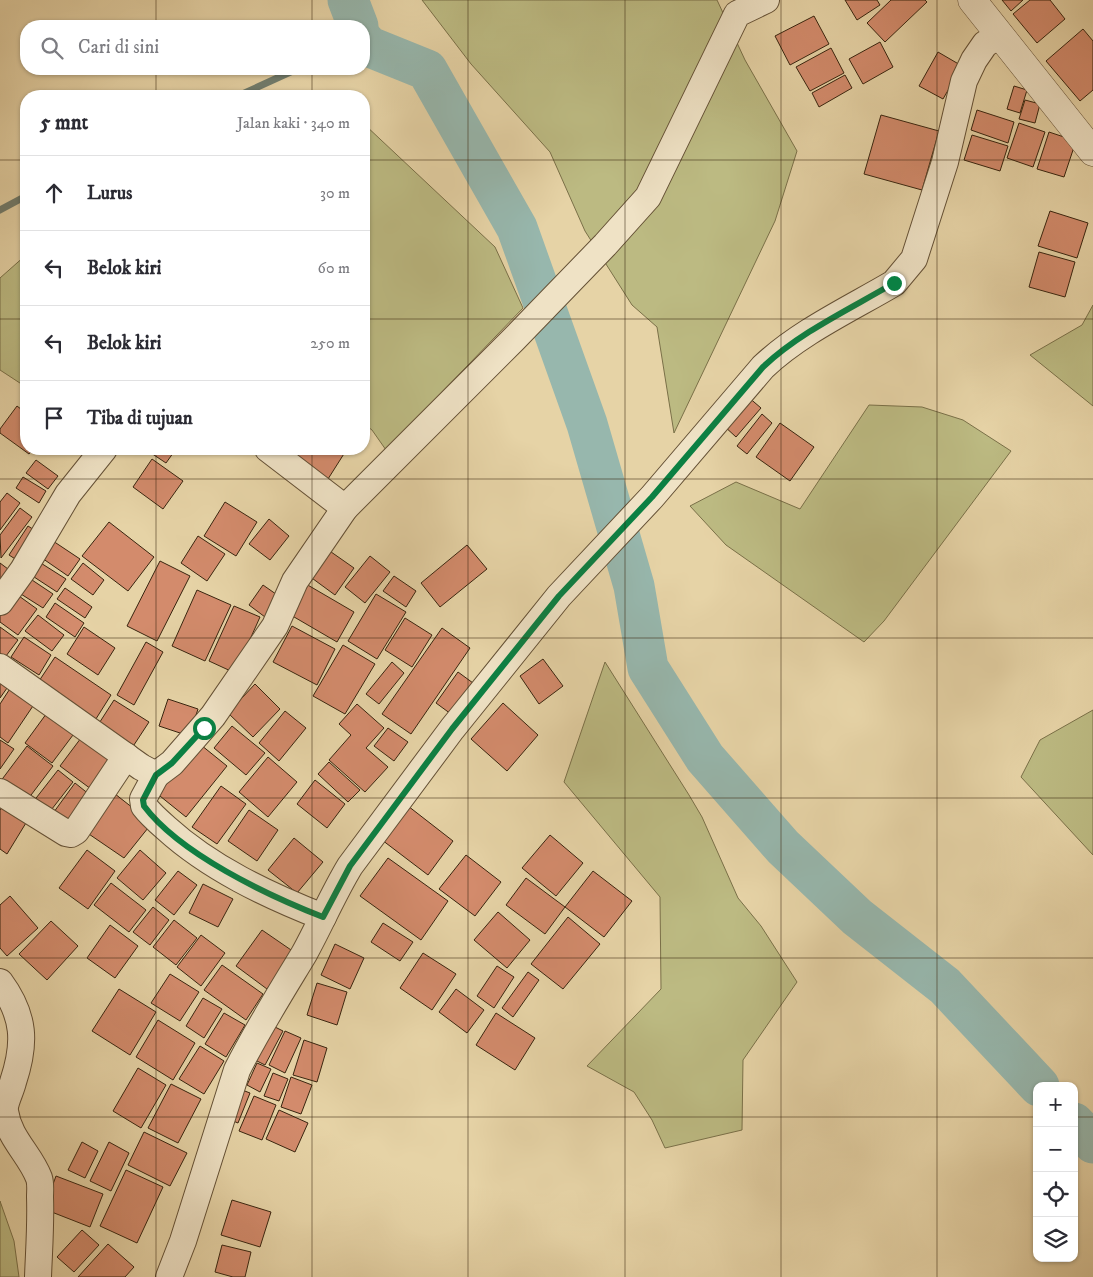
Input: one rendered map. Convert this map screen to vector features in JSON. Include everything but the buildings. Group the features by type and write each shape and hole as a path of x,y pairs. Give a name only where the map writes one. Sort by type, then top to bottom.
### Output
{"street":[{"path":"323,917 281,901 232,874 184,844 144,806 143,800 156,775 172,763 213,716 275,626 295,581 346,508 514,339 605,245 648,197 737,14 766,0"},
{"path":"972,0 1093,152"},
{"path":"169,1277 183,1241 237,1070 249,1046 305,952 350,866 452,729 559,596 652,497 763,367 775,356 812,331 894,283 914,259 945,162 964,81 974,60 985,44 1000,35"},
{"path":"0,602 23,570 68,494 99,455"},
{"path":"276,455 346,508"},
{"path":"0,666 141,767 156,775"},
{"path":"0,792 66,833 71,834 76,831 126,756"},
{"path":"0,982 11,997 18,1015 22,1034 22,1050 5,1109 9,1130 40,1180 41,1222 38,1277"}],"shaded area":[{"path":"422,0 717,0 745,60 797,151 775,221 674,433 657,327 632,305 585,231 550,152 471,64"},
{"path":"370,130 495,247 523,308 386,450 370,428"},
{"path":"20,260 20,383 0,370 0,278"},
{"path":"1093,305 1093,406 1030,355 1082,325"},
{"path":"869,405 922,407 963,420 1011,451 884,621 864,642 726,545 690,506 736,482 800,509"},
{"path":"605,662 702,817 738,898 761,926 797,982 743,1060 742,1130 665,1148 652,1120 634,1092 587,1066 661,989 660,897 564,782"},
{"path":"1093,710 1093,855 1021,777 1040,740"},
{"path":"0,1201 14,1241 19,1277 0,1277"}],"waterway":[{"path":"348,0 356,20"},
{"path":"370,47 427,70 517,228 587,424 634,586 648,668 705,758 783,847 857,917 945,986 1035,1082"},
{"path":"251,90 284,75"},
{"path":"0,210 20,199"},
{"path":"1078,1127 1093,1143"}],"route":[{"path":"204,728 172,763 156,775 143,800 144,806 148,812 184,844 232,874 281,901 323,917 350,866 452,729 559,596 652,497 763,367 775,356 812,331 894,283"}]}
